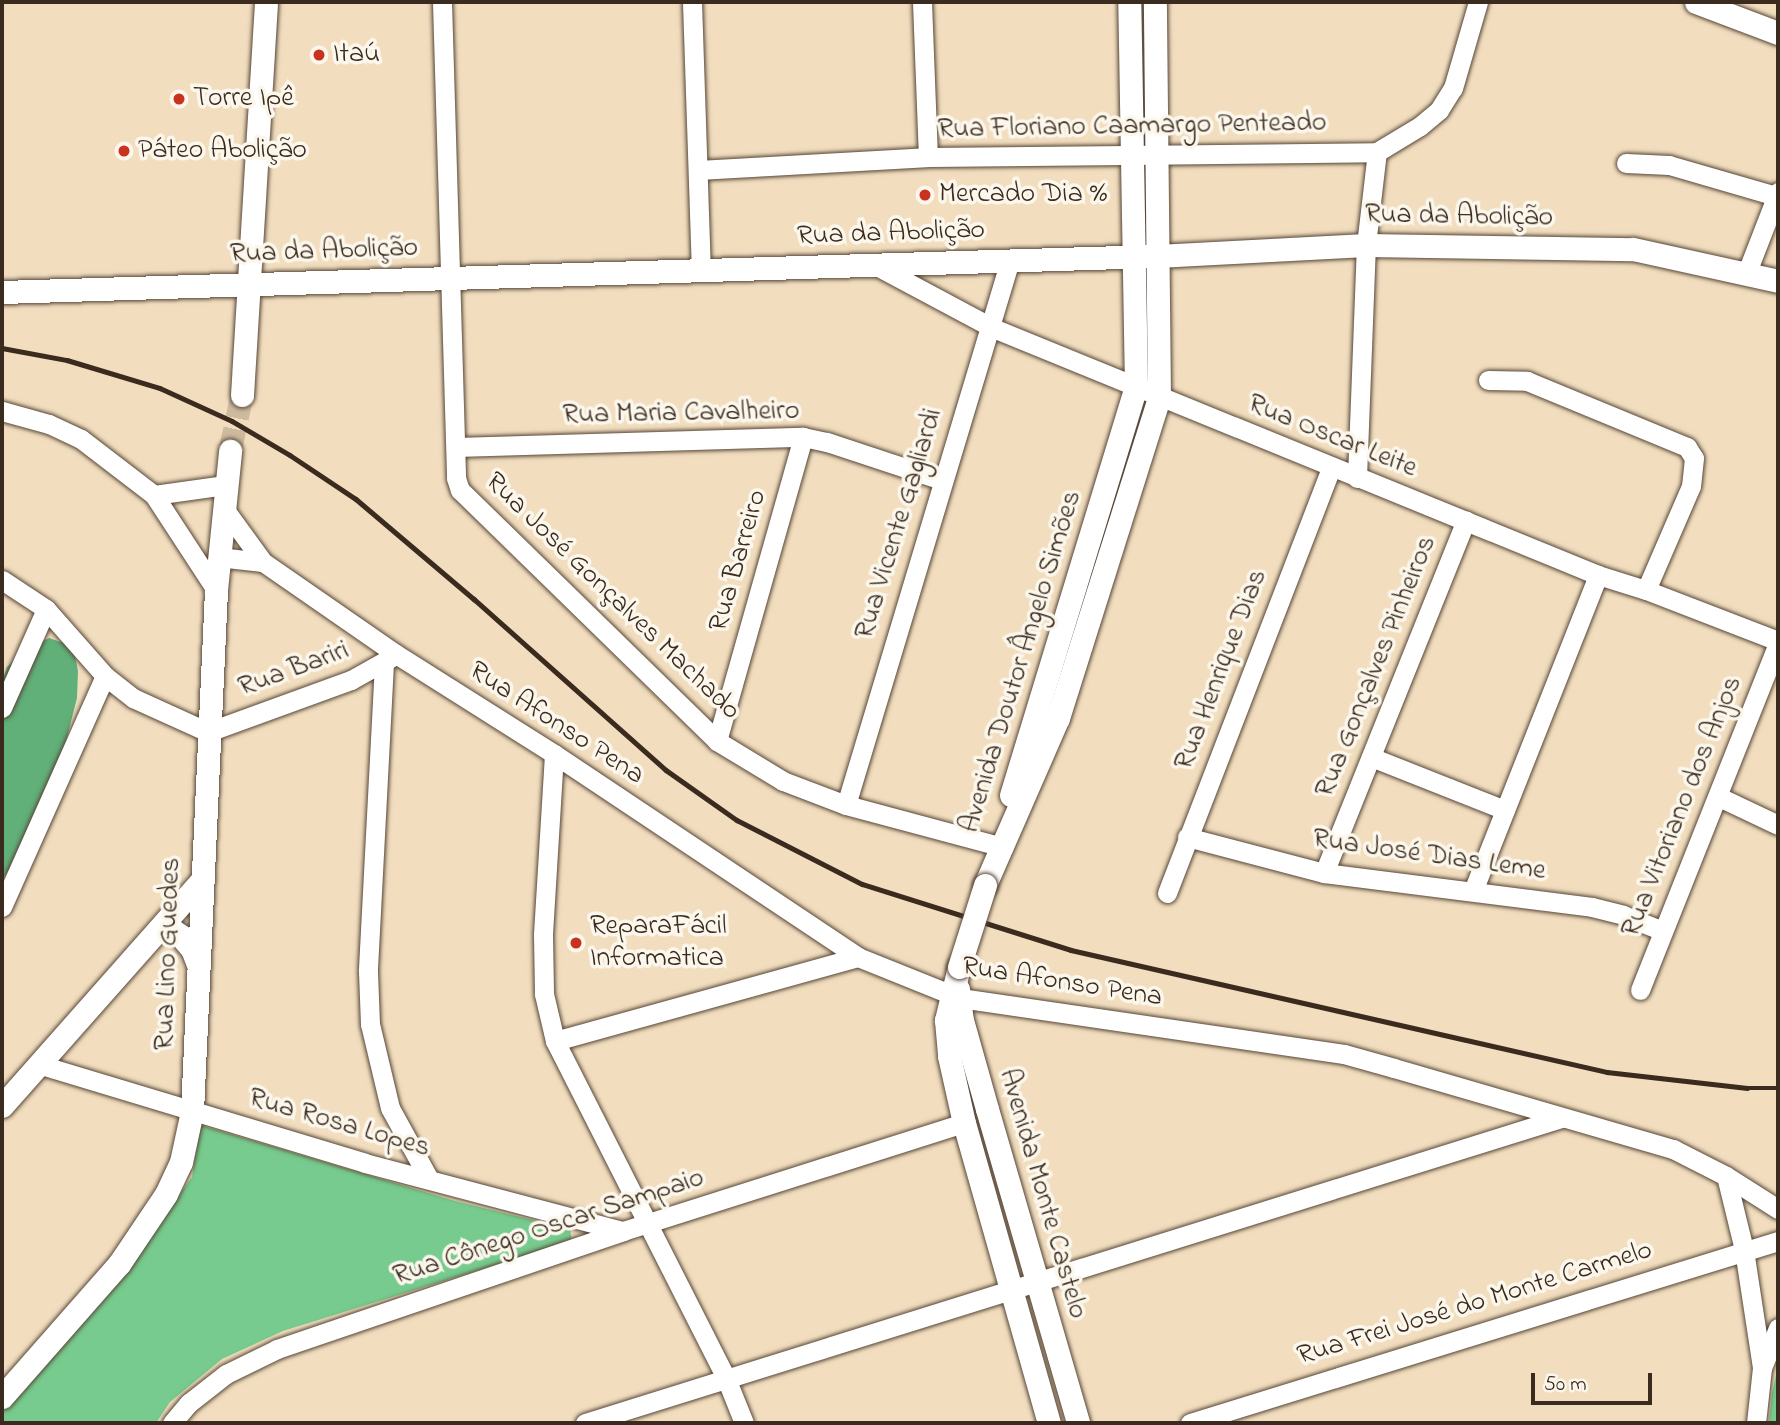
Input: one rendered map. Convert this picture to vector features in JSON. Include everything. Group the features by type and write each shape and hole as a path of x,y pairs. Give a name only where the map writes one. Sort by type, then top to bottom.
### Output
{"main road":[{"path":"242,395 266,2"},
{"name":"Avenida Doutor Ângelo Simões","path":"994,861 1136,387 1129,2"},
{"name":"Avenida Doutor Ângelo Simões","path":"994,861 1058,718 1159,397 1155,2"},
{"path":"1696,2 1778,33"},
{"name":"Rua da Abolição","path":"2,292 1133,257 1366,245 1615,247 1747,272 1778,281"},
{"name":"Rua Lino Guedes","path":"2,1397 119,1264 166,1194 181,1162 192,1111 216,590 230,451"},
{"name":"Avenida Monte Castelo","path":"994,861 946,1020 949,1056 964,1123 1049,1423"},
{"path":"2,1106 201,881"},
{"path":"160,928 172,929 181,936 192,949 198,965"},
{"name":"Avenida Monte Castelo","path":"956,985 962,1020 1078,1423"}],"street":[{"path":"442,2 456,447"},
{"path":"692,2 701,269"},
{"path":"922,2 928,157"},
{"path":"1357,478 1366,245 1377,152 1420,126 1439,110 1453,88 1478,2"},
{"name":"Rua Floriano Caamargo Penteado","path":"698,170 928,157 1155,152 1377,152"},
{"path":"1626,163 1669,165 1777,194 1747,272"},
{"name":"Rua Vicente Gagliardi","path":"846,804 1010,260"},
{"name":"Rua Oscar Leite","path":"874,264 988,326 1331,468 1598,575 1646,590 1778,643"},
{"path":"1488,380 1527,381 1687,447 1694,458 1695,471 1691,486 1646,590"},
{"path":"2,411 49,424 81,439 154,495 216,590"},
{"name":"Rua Maria Cavalheiro","path":"456,447 803,437 827,442 942,480"},
{"name":"Rua Barreiro","path":"717,741 803,437"},
{"name":"Rua José Gonçalves Machado","path":"456,447 457,485 464,495 717,741 783,781 994,861"},
{"name":"Rua Henrique Dias","path":"1167,893 1331,468"},
{"path":"154,495 224,496"},
{"name":"Rua Afonso Pena","path":"224,496 263,562 390,659 555,754 858,957 956,985 1344,1054 1673,1149 1726,1176 1778,1209"},
{"name":"Rua Gonçalves Pinheiros","path":"1324,873 1466,520"},
{"name":"Rua Afonso Pena","path":"218,557 263,562"},
{"path":"1473,891 1598,575"},
{"path":"2,580 46,609 105,676 133,698 208,732"},
{"path":"2,708 46,609"},
{"name":"Rua Vitoriano dos Anjos","path":"1640,990 1778,643"},
{"path":"390,659 368,972 370,1024 390,1108 429,1179"},
{"name":"Rua Bariri","path":"208,732 351,680 390,659"},
{"path":"2,907 105,676"},
{"path":"555,754 543,935 544,994 555,1041 645,1224 726,1378 744,1423"},
{"path":"1371,757 1506,810"},
{"path":"1719,797 1778,825"},
{"name":"Rua José Dias Leme","path":"1187,837 1324,873 1592,907 1623,915 1663,931"},
{"path":"555,1041 858,957"},
{"name":"Rua Rosa Lopes","path":"41,1065 429,1179 623,1231"},
{"path":"584,1423 1561,1118"},
{"name":"Rua Cônego Oscar Sampaio","path":"172,1423 189,1403 226,1374 277,1349 623,1231 964,1123"},
{"path":"1726,1176 1744,1250 1762,1368 1756,1423"},
{"name":"Rua Frei José do Monte Carmelo","path":"1190,1423 1778,1241"},
{"path":"1762,1368 1778,1328"}],"green space":[{"path":"49,638 73,646 78,671 77,698 63,753 22,850 2,880 2,682 7,667 25,650"},
{"path":"200,1125 455,1201 570,1229 572,1241 283,1331 222,1359 170,1402 156,1423 2,1423 2,1409 134,1258 192,1177"},
{"path":"1778,1366 1778,1423 1769,1423 1772,1393"}],"tunnel":[{"path":"230,451 242,395"}],"railway":[{"path":"2,348 67,360 160,388 232,421 290,455 356,499 474,599 666,770 737,820 862,884 1071,950 1607,1072 1747,1088 1778,1088"}],"place":[{"name":"Itaú","path":"319,55"},
{"name":"Torre Ipê","path":"179,99"},
{"name":"Páteo Abolição","path":"124,151"},
{"name":"Mercado Dia %","path":"925,195"},
{"name":"ReparaFácil Informatica","path":"576,943"}]}
